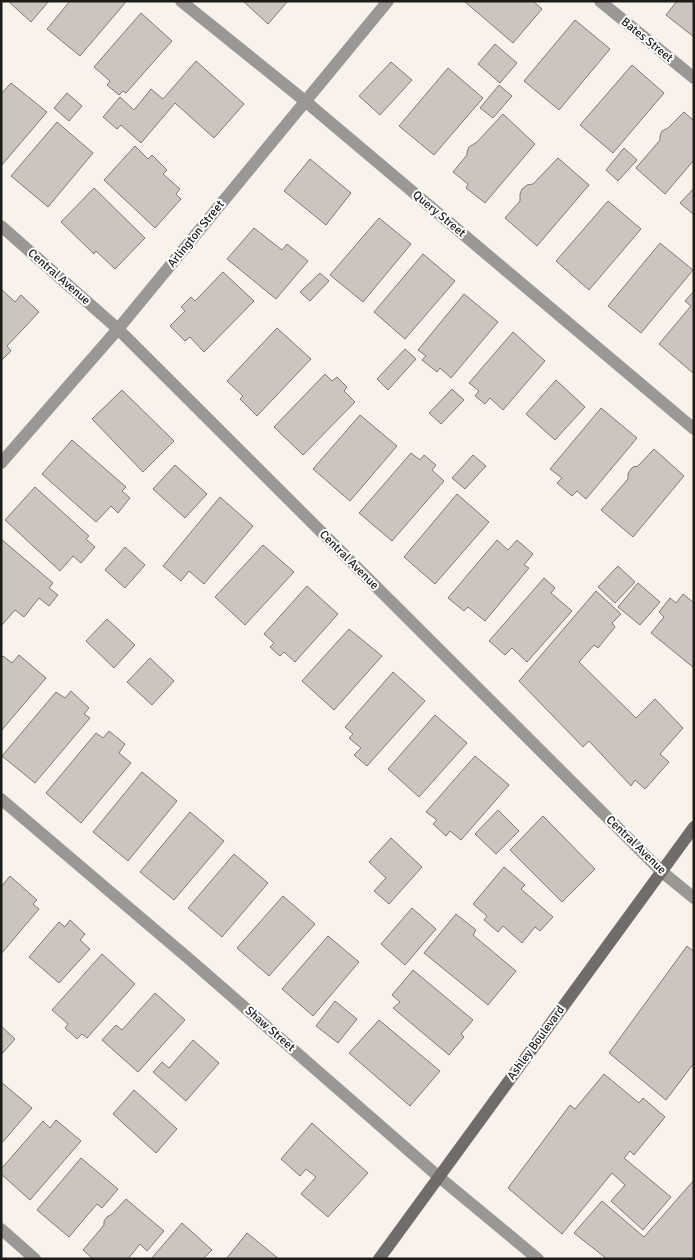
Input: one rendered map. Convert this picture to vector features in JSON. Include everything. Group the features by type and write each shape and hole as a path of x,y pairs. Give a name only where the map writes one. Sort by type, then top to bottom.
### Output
{"main road":[{"name":"Ashley Boulevard","path":"379,1259 694,827"}],"street":[{"name":"Query Street","path":"181,1 305,101 694,429"},
{"name":"Arlington Street","path":"1,463 118,329 388,1"},
{"name":"Bates Street","path":"600,1 694,78"},
{"name":"Central Avenue","path":"1,226 118,329 661,871 694,898"},
{"name":"Shaw Street","path":"1,799 538,1259"},
{"path":"1,1229 35,1259"}],"building":[{"path":"8,1 49,1 31,22"},
{"path":"70,1 123,1 125,3 80,56 47,29"},
{"path":"243,1 288,1 268,24"},
{"path":"464,1 533,1 542,9 513,43"},
{"path":"677,1 694,1 694,37 666,15"},
{"path":"141,13 172,41 126,93 123,91 119,95 107,85 110,81 94,67"},
{"path":"575,20 610,49 559,110 524,81"},
{"path":"495,44 517,63 500,83 478,64"},
{"path":"196,61 244,104 214,138 175,103 141,143 121,125 117,129 103,117 120,97 134,110 151,89 163,99"},
{"path":"391,62 412,80 380,115 359,96"},
{"path":"632,65 664,93 613,153 580,125"},
{"path":"448,68 483,98 434,155 399,126"},
{"path":"11,83 47,112 1,166 1,94"},
{"path":"499,85 512,96 493,118 480,108"},
{"path":"67,93 82,106 69,121 54,108"},
{"path":"684,112 694,121 694,160 665,194 636,168 660,140 662,131 668,128"},
{"path":"503,114 535,144 485,203 466,188 468,184 453,172 467,155 469,147 477,142"},
{"path":"57,122 93,153 48,207 11,176"},
{"path":"135,146 148,159 152,155 167,170 163,174 180,189 176,194 181,199 155,228 104,180"},
{"path":"624,148 637,160 618,181 606,170"},
{"path":"558,158 589,185 537,246 505,218 520,201 522,189 527,185 533,184"},
{"path":"310,159 351,193 326,225 284,191"},
{"path":"94,188 145,238 115,269 96,251 94,254 61,222"},
{"path":"694,188 694,215 680,203"},
{"path":"608,201 641,229 589,290 556,261"},
{"path":"379,218 411,244 363,302 330,275"},
{"path":"254,228 282,250 287,244 308,261 276,299 227,259"},
{"path":"660,243 693,270 641,333 608,306"},
{"path":"423,254 455,281 405,339 374,312"},
{"path":"223,272 254,301 204,352 190,337 185,341 170,326 185,311 181,307 191,297 195,301"},
{"path":"320,273 329,281 310,301 300,292"},
{"path":"1,289 15,302 21,295 39,312 7,346 11,351 1,361"},
{"path":"694,291 693,373 659,344 691,306 685,301"},
{"path":"464,294 498,322 451,378 440,368 437,372 422,360 426,356 418,350"},
{"path":"277,328 311,359 257,416 240,399 243,396 227,381"},
{"path":"513,332 545,361 503,410 490,398 485,404 475,396 479,391 469,383"},
{"path":"405,349 416,359 388,390 377,379"},
{"path":"325,374 332,381 337,377 347,387 344,391 355,402 303,455 274,427"},
{"path":"556,380 585,407 555,440 526,414"},
{"path":"452,389 464,400 441,424 429,413"},
{"path":"122,390 174,441 143,472 92,419"},
{"path":"601,408 637,438 586,499 577,491 572,496 557,483 562,478 550,469"},
{"path":"360,415 397,446 350,501 313,469"},
{"path":"72,440 126,487 122,491 130,498 118,513 111,506 96,522 42,474"},
{"path":"654,449 684,476 633,537 601,510 628,479 630,470 638,466"},
{"path":"411,453 420,460 424,455 436,465 432,470 444,481 392,541 359,513"},
{"path":"473,455 486,466 465,489 452,478"},
{"path":"175,465 207,494 185,518 153,489"},
{"path":"35,487 89,536 86,539 95,547 81,563 73,556 60,571 5,520"},
{"path":"457,494 489,522 435,584 404,557"},
{"path":"220,497 253,526 204,584 189,571 181,581 163,566"},
{"path":"1,539 53,583 49,588 58,595 49,606 39,598 24,617 15,610 1,626"},
{"path":"497,540 508,550 517,540 533,554 524,565 529,568 485,621 468,607 464,611 448,598"},
{"path":"263,545 294,572 245,625 215,597"},
{"path":"125,547 145,565 125,588 105,570"},
{"path":"618,566 635,582 615,603 598,587"},
{"path":"544,578 555,588 551,593 572,611 527,662 512,648 505,655 489,641"},
{"path":"638,583 660,602 640,625 618,607"},
{"path":"307,586 338,614 295,662 284,652 280,656 270,647 274,643 264,634"},
{"path":"596,591 621,614 612,623 615,627 598,648 594,645 579,662 636,718 655,699 683,728 660,754 669,762 645,789 635,780 631,786 589,741 583,747 519,681"},
{"path":"683,594 694,603 694,668 651,633 664,617 659,612 670,598 676,603"},
{"path":"107,619 135,645 114,668 86,641"},
{"path":"349,629 382,656 334,710 302,681"},
{"path":"19,655 46,678 1,731 1,658 3,656 12,663"},
{"path":"150,658 174,681 152,705 127,682"},
{"path":"393,672 425,701 367,766 354,755 361,748 349,738 353,734 345,727"},
{"path":"71,691 89,708 84,714 90,718 35,783 2,756 56,692 65,698"},
{"path":"435,715 467,743 419,797 388,769"},
{"path":"109,731 125,744 119,753 131,763 81,823 46,793 96,733 103,738"},
{"path":"475,756 509,785 461,840 450,831 446,836 433,824 437,820 426,812"},
{"path":"142,772 177,801 128,861 93,832"},
{"path":"498,810 519,831 496,854 475,834"},
{"path":"190,812 224,841 174,900 140,872"},
{"path":"543,816 595,869 562,902 510,850"},
{"path":"391,838 422,867 389,904 374,891 386,878 369,862"},
{"path":"234,854 268,883 222,937 188,908"},
{"path":"504,867 525,885 521,889 553,917 540,931 535,927 522,943 503,926 498,932 484,920 487,916 473,904"},
{"path":"10,876 37,900 33,904 39,909 1,954 1,887"},
{"path":"283,896 315,924 269,976 237,948"},
{"path":"412,908 436,929 405,965 381,944"},
{"path":"456,914 476,930 473,935 516,971 488,1005 424,953"},
{"path":"70,920 85,934 80,940 90,949 59,983 29,957 59,922 65,927"},
{"path":"328,936 359,962 313,1016 282,989"},
{"path":"687,946 694,952 694,1063 666,1100 609,1053"},
{"path":"102,954 135,984 87,1038 82,1034 77,1039 65,1028 68,1024 52,1010"},
{"path":"413,970 473,1020 461,1034 464,1037 449,1055 393,1008 400,1002 392,995"},
{"path":"155,993 185,1020 138,1072 102,1040 116,1025 122,1030"},
{"path":"335,1001 357,1019 338,1043 316,1026"},
{"path":"379,1020 440,1071 410,1106 349,1053"},
{"path":"1,1026 15,1039 1,1055"},
{"path":"193,1040 219,1063 186,1101 153,1072 162,1062 169,1068"},
{"path":"604,1074 639,1103 643,1098 665,1117 634,1155 630,1151 624,1158 671,1197 643,1230 611,1201 625,1185 612,1173 562,1234 508,1188 570,1105 575,1109"},
{"path":"1,1082 32,1108 1,1144"},
{"path":"134,1090 177,1129 156,1153 113,1114"},
{"path":"56,1120 81,1141 30,1200 1,1174 1,1169 43,1121 50,1128"},
{"path":"312,1123 368,1173 328,1217 301,1194 316,1177 306,1169 300,1176 281,1159"},
{"path":"81,1158 118,1189 102,1208 97,1204 69,1237 37,1210"},
{"path":"694,1180 694,1259 607,1259 574,1233 602,1201 644,1237"},
{"path":"126,1199 164,1231 147,1251 140,1244 128,1259 93,1259 83,1250 104,1225 107,1217"},
{"path":"182,1223 212,1250 203,1259 151,1259"},
{"path":"247,1233 279,1259 226,1259"}]}
